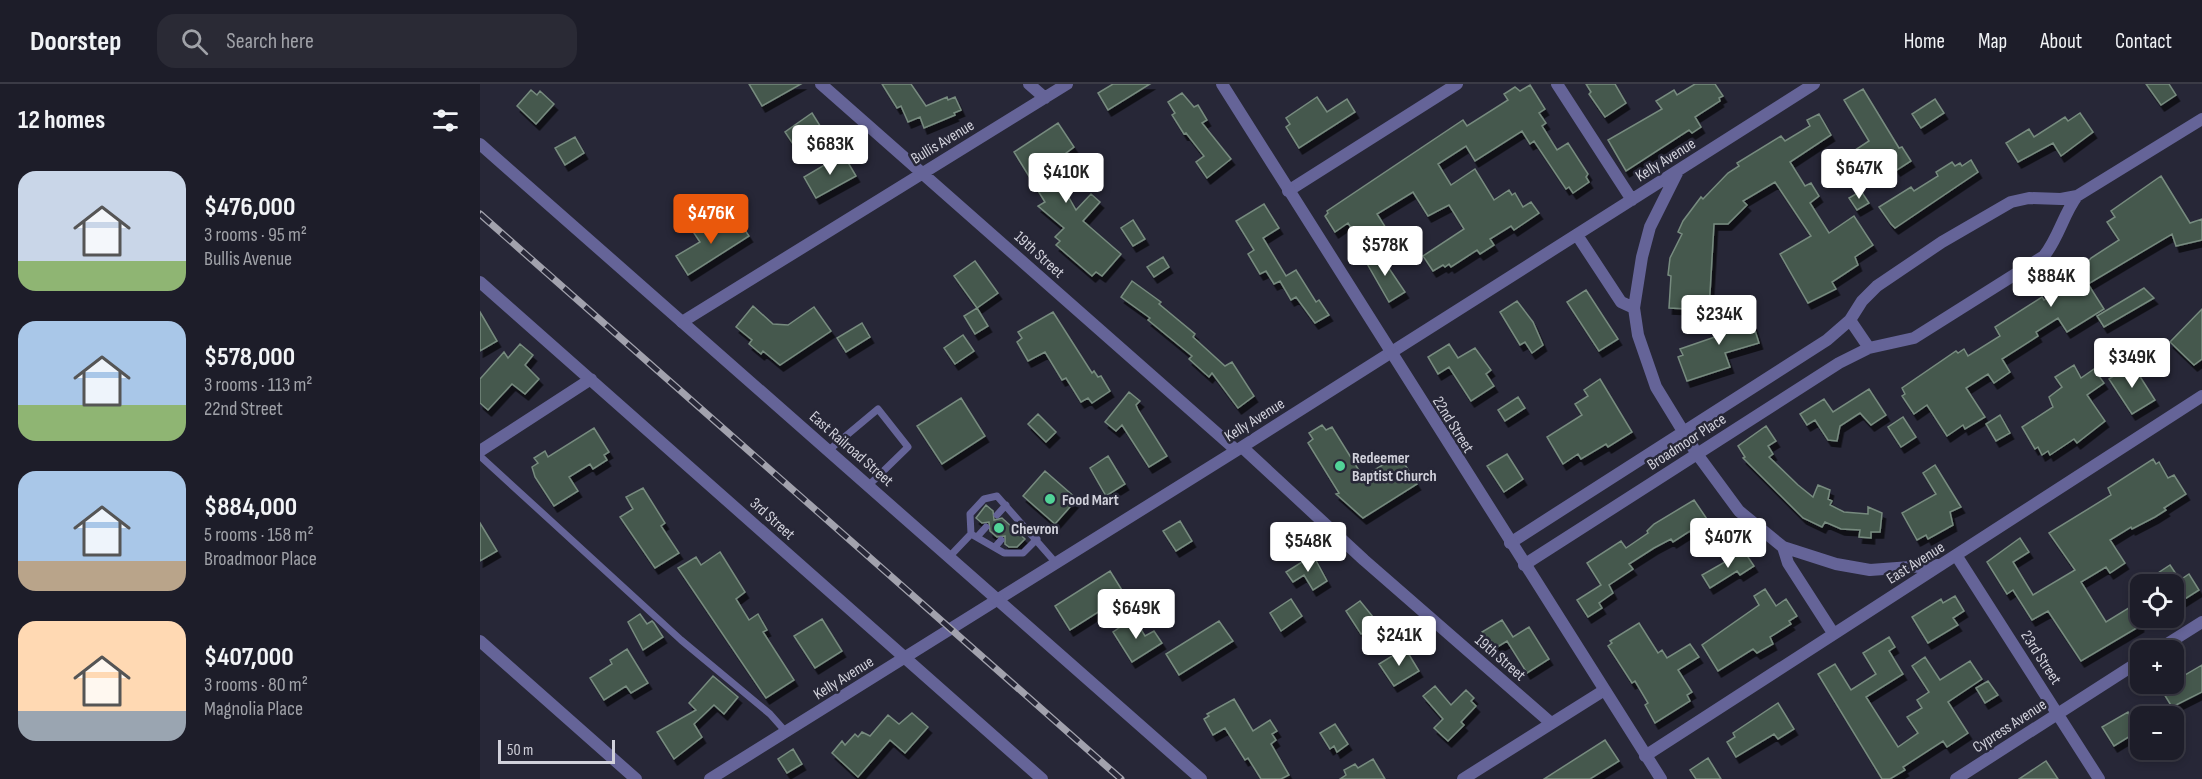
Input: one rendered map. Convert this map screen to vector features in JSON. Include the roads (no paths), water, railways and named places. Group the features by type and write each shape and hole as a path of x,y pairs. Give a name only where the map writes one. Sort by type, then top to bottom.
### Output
{"street":[{"name":"19th Street","path":"821,84 1551,723"},
{"path":"1029,84 1045,98"},
{"name":"Bullis Avenue","path":"682,322 1067,84"},
{"name":"22nd Street","path":"1222,84 1603,691 1661,779"},
{"path":"1288,190 1456,84"},
{"path":"1557,84 1632,200"},
{"name":"Kelly Avenue","path":"710,779 1239,449 1814,84"},
{"name":"Broadmoor Place","path":"1510,543 1827,340 1850,320 1862,301 1877,286 1942,242 2012,202 2029,198 2061,199 2077,196 2202,119"},
{"name":"East Railroad Street","path":"480,144 1201,779"},
{"path":"1678,171 1650,227 1642,257 1634,308 1638,335 1656,387 1696,454 1739,511 1783,547 1836,564 1870,570 1941,564"},
{"name":"Broadmoor Place","path":"1524,565 1839,363 1869,348 1892,345 1914,338 2043,256 2055,242 2067,210 2077,196"},
{"path":"1577,235 1621,302 1634,308"},
{"name":"3rd Street","path":"480,282 1042,779"},
{"path":"1850,320 1869,348"},
{"path":"480,450 591,379"},
{"name":"East Avenue","path":"1645,756 2202,396"},
{"path":"1783,547 1788,563 1833,633"},
{"name":"23rd Street","path":"1956,555 2099,779"},
{"path":"2173,640 2202,622"},
{"path":"480,641 636,779"},
{"name":"Cypress Avenue","path":"1956,779 2130,667"},
{"path":"1463,779 1603,691"}],"lane":[{"path":"829,450 878,409 908,447 869,485"},
{"path":"480,456 681,640 770,714 786,732"},
{"path":"974,536 970,514 984,499 997,496 1056,563"},
{"path":"998,515 1006,505"},
{"path":"1012,528 1020,520"},
{"path":"950,556 986,527"},
{"path":"974,536 1004,553 1023,553 1037,539"},
{"path":"995,547 1001,540"}],"railway":[{"path":"480,214 1121,779"}],"place":[{"name":"Redeemer Baptist Church","path":"1340,466"},
{"name":"Food Mart","path":"1050,499"},
{"name":"Chevron","path":"999,528"}]}
